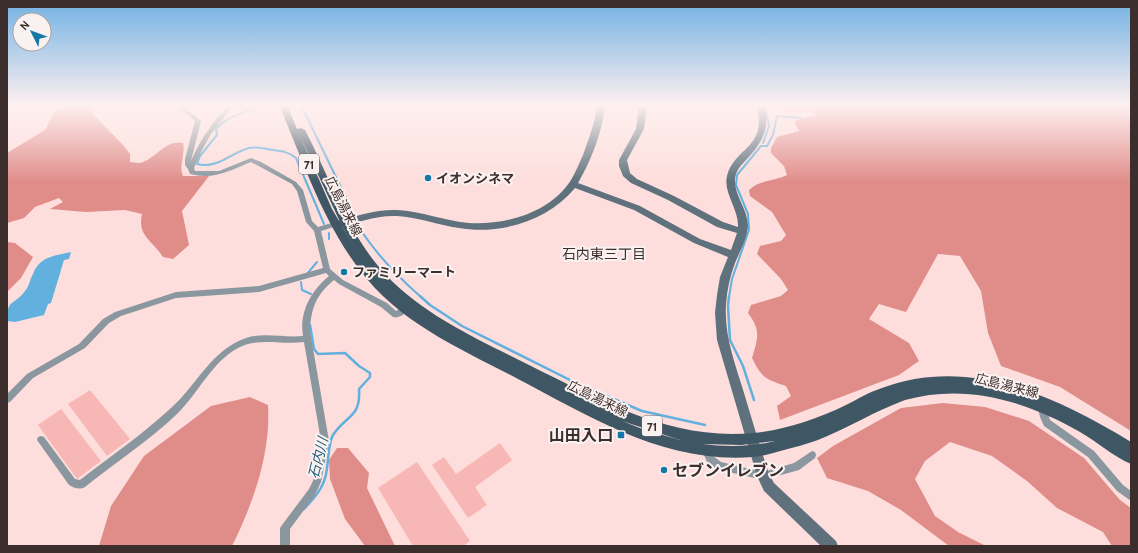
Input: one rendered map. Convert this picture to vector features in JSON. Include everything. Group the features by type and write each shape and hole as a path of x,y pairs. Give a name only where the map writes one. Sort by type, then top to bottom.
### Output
{"main road":[{"path":"290,131 294,140 304,153"},
{"name":"広島湯来線","path":"294,131 304,153 364,268 405,309 459,343 616,423 658,440 706,450 753,445 816,435 892,400 918,391 962,388 986,391 1042,408 1092,432 1131,458"},
{"name":"広島湯来線","path":"303,131 318,162 340,223 384,279 431,318 455,332 568,390 645,424 671,432 699,438 729,440 753,445 847,410 889,390 925,381 959,380 985,383 1018,391 1056,406 1097,426 1131,449"}],"street":[{"path":"195,131 188,159 188,165 191,168 192,173 210,174 226,172 246,161 255,161 298,186 309,222 317,230 327,270 333,277 384,305 396,315 405,309"},
{"path":"191,168 196,155 211,131"},
{"path":"317,230 340,223 392,212 408,214 456,225 478,226 500,224 524,218 548,207 563,196 573,184 596,131"},
{"path":"639,131 623,160 623,166 626,174 634,181 671,198 720,225 742,231"},
{"path":"761,131 753,148 734,168 730,178 731,189 742,213 742,231 722,294 721,328 725,352 763,476 769,487 831,546"},
{"path":"573,184 637,208 697,241 733,256"},
{"path":"7,398 30,376 82,346 106,321 118,314 176,294 259,289 327,270"},
{"path":"285,546 284,528 315,487 321,467 324,449 323,429 307,339 307,316 311,303 320,287 333,277"},
{"path":"41,440 72,482 82,484 175,409 211,366 236,346 246,341 271,337 307,339"},
{"path":"1042,408 1047,423 1091,454 1120,488 1131,496"},
{"path":"706,450 710,458 719,466 763,476 796,467 812,456"}],"shaded area":[{"path":"44,131 109,131 130,154 130,162 139,163 148,160 167,146 177,142 183,143 184,151 181,168 183,176 209,176 182,211 189,245 173,259 163,257 144,233 141,221 142,214 125,210 86,212 50,209 63,202 59,198 35,207 24,218 7,223 7,153"},
{"path":"799,131 1131,131 1131,431 1060,387 1001,366 988,333 981,291 960,256 938,254 906,312 879,304 869,319 909,343 919,361 899,375 780,420 777,406 791,396 786,386 765,377 752,358 756,345 757,329 748,313 751,305 781,296 788,290 781,279 757,254 760,246 781,241 786,235 772,212 750,196 749,190 762,182 787,175 784,166 771,153 771,148 777,137"},
{"path":"7,242 15,243 33,257 21,278 7,292"},
{"path":"90,390 130,439 107,456 68,404"},
{"path":"250,397 268,405 267,441 259,478 253,496 232,546 99,546 111,506 144,456 211,406"},
{"path":"943,403 985,407 1029,421 1084,458 1120,500 1131,508 1131,546 1112,546 1103,532 1057,508 1027,481 992,456 950,442 925,461 915,479 935,516 958,532 986,546 949,546 901,510 868,491 827,478 817,458 833,446 901,408"},
{"path":"61,409 101,461 77,479 38,425"},
{"path":"500,443 512,460 475,487 487,505 468,518 432,465 444,457 456,474"},
{"path":"337,448 348,448 369,473 367,488 395,546 365,546 345,519 330,479 329,460"},
{"path":"417,462 470,541 463,546 413,546 378,488"}],"water":[{"path":"71,252 69,259 64,260 51,303 48,304 44,315 15,322 7,321 7,314 10,305 21,296 26,289 36,268 48,258"}],"waterway":[{"name":"石内川","path":"216,131 217,135 200,156 197,164 204,165 218,162 242,150 252,147 291,154 296,158 324,224"},
{"path":"314,131 351,208"},
{"path":"763,143 767,131"},
{"path":"729,297 732,279 749,230 748,214 736,185 737,175 761,146 767,146 774,131"},
{"path":"362,232 389,266 421,297"},
{"name":"石内川","path":"329,233 329,239"},
{"name":"石内川","path":"307,274 317,262"},
{"name":"石内川","path":"301,282 302,290 311,294"},
{"path":"420,296 430,305 462,326 578,384 642,411 705,425"},
{"path":"729,296 728,306 730,340 743,366 754,400"},
{"name":"石内川","path":"304,509 322,487 324,482 331,439 338,428 355,411 358,406 359,389 370,377 370,373 359,366 345,353 318,354 314,349 310,325"}],"place":[{"name":"イオンシネマ","path":"428,178"},
{"name":"ファミリーマート","path":"344,272"},
{"name":"山田入口","path":"621,435"},
{"name":"セブンイレブン","path":"664,470"}],"district":[{"name":"石内東三丁目","path":"604,254"}]}
